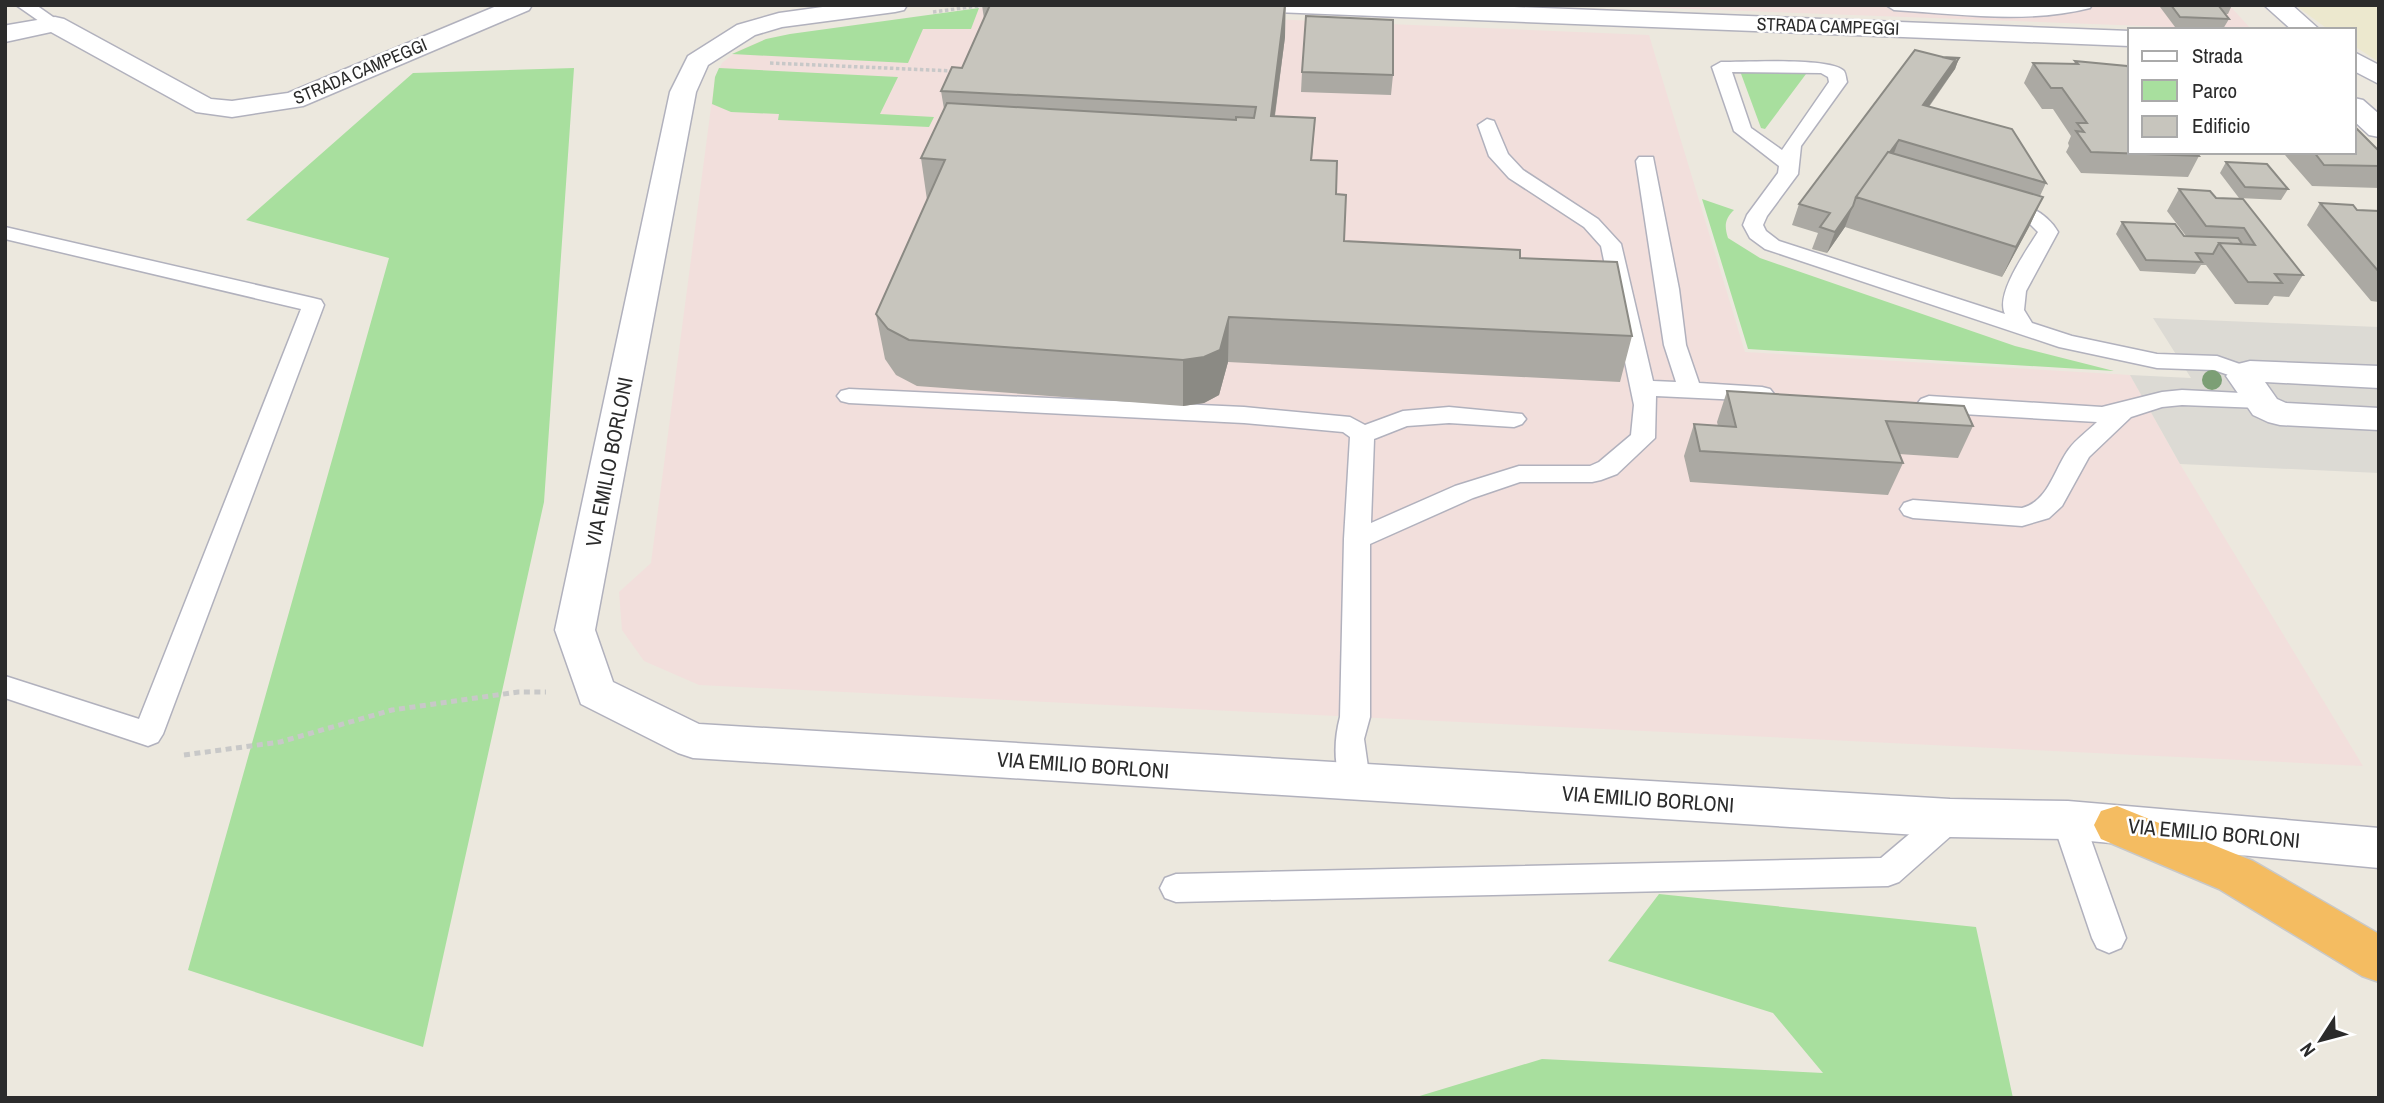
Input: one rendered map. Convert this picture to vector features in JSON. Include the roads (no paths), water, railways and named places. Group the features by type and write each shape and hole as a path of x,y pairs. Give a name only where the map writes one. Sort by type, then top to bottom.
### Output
{"highway":[{"path":"2117,825 2236,875 2379,960"}],"street":[{"name":"STRADA CAMPEGGI","path":"55,24 205,106 232,109 294,100 520,5"},
{"path":"847,9 895,5"},
{"name":"STRADA CAMPEGGI","path":"1275,5 2128,39"},
{"name":"VIA EMILIO BORLONI","path":"847,9 779,20 746,30 697,61 683,92 575,630 596,692 693,741 1950,818 2068,820 2379,848"},
{"path":"2265,9 2272,28"},
{"path":"2265,9 2304,28"},
{"path":"5,35 17,30 55,24"},
{"path":"2356,61 2379,78"},
{"path":"2356,79 2379,78"},
{"path":"2356,108 2379,129"},
{"path":"2379,377 2250,371 2253,387 2265,407 2280,414 2379,419"}],"lane":[{"path":"24,5 55,24"},
{"path":"1894,5 2001,10 2060,10 2084,5"},
{"path":"1790,164 1743,131 1721,67 1824,68 1837,74 1838,82 1793,145 1790,164 1788,174 1757,215 1753,225 1757,234 1772,245 2067,342 2157,360 2217,363 2253,387"},
{"path":"1357,539 1464,492 1519,474 1592,474 1608,468 1643,438 1646,405 1611,244 1591,223 1516,174 1499,156 1487,125"},
{"path":"1646,161 1675,345 1690,390"},
{"path":"1983,201 2036,217 2045,224 2048,232 2015,291 2013,310 2025,329"},
{"path":"5,233 313,305 148,734 5,687"},
{"path":"1913,509 2022,517 2040,512 2053,500 2078,452 2121,414 2145,402 2253,387"},
{"path":"1643,388 1785,396"},
{"path":"849,396 1320,420 1350,425 1362,435"},
{"path":"1908,403 2121,414"},
{"path":"1362,435 1403,419 1449,415 1514,419"},
{"path":"1355,781 1349,738 1356,717 1357,539 1362,435"},
{"path":"1176,888 1888,872 1950,818"},
{"path":"2068,820 2109,938"}]}
